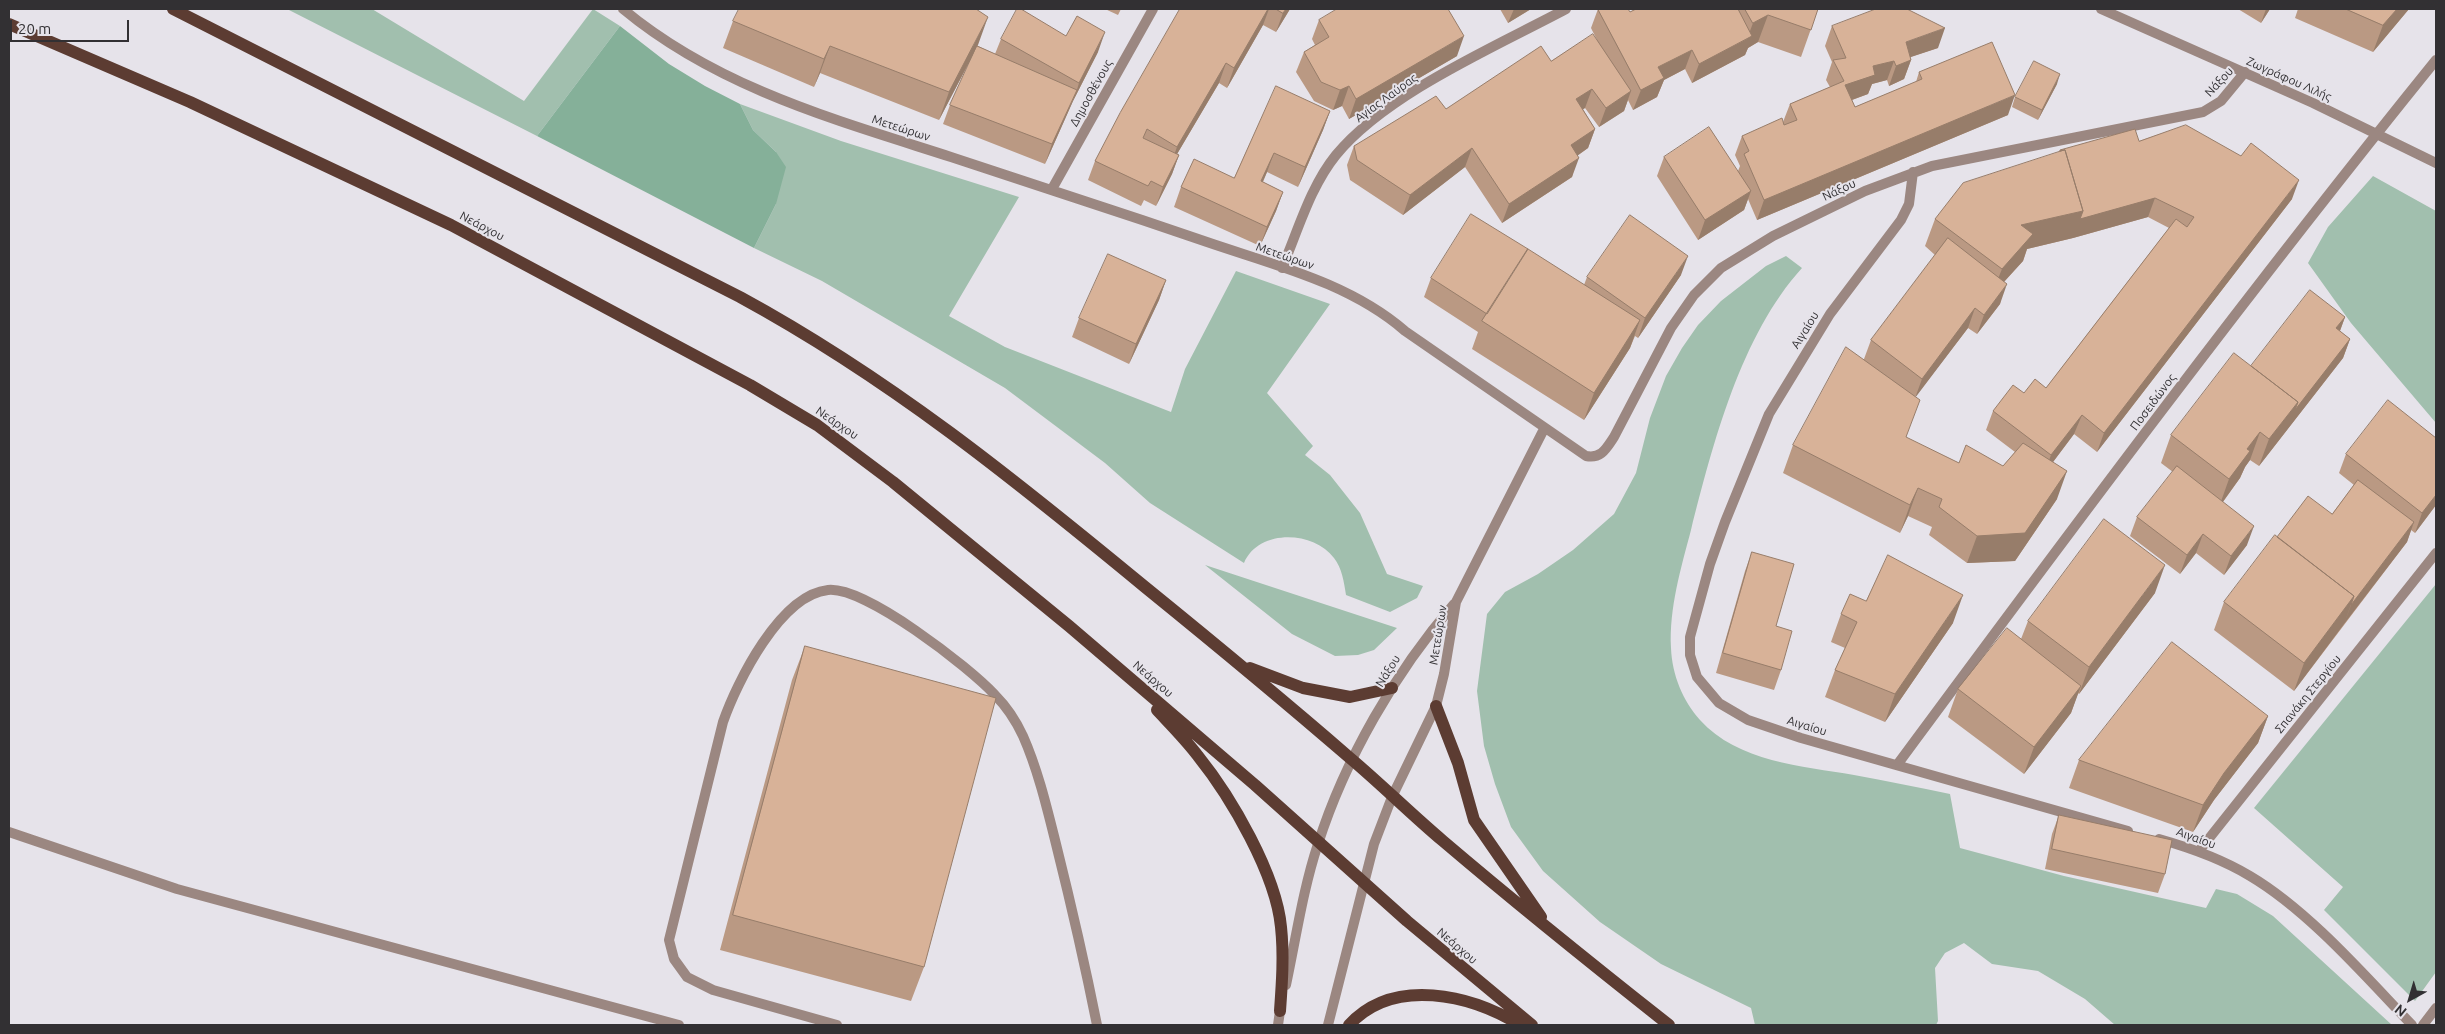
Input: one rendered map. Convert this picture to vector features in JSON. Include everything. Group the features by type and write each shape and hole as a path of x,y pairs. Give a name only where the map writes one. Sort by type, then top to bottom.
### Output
{"main road":[{"path":"173,9 669,260 789,324 892,390 990,460 1240,664 1352,760 1392,797 1549,930 1669,1025"},
{"name":"Νεάρχου","path":"9,24 190,102 450,225 775,400 825,430 893,482 1126,674 1255,785 1318,844 1532,1025"},
{"path":"1240,664 1303,688 1350,697 1392,688"},
{"path":"1126,674 1198,756 1238,818 1265,869 1281,925 1283,974 1280,1011"},
{"path":"1436,706 1458,764 1474,820 1549,930"},
{"path":"1349,1025 1360,1015 1382,1003 1410,995 1437,996 1466,1002 1504,1016 1520,1025"}],"street":[{"name":"Μετεώρων","path":"623,9 681,52 713,70 759,91 823,116 1052,190 1323,283 1374,308 1544,429 1456,602 1444,674 1436,706 1392,797 1374,844 1328,1025"},
{"name":"Δημοσθένους","path":"1052,190 1153,9"},
{"name":"Αγίας Λαύρας","path":"1282,268 1310,201 1324,174 1336,156 1355,136 1401,100 1430,82 1566,9"},
{"name":"Ζωγράφου Λιλής","path":"2101,9 2245,72 2377,133 2436,163"},
{"name":"Ποσειδώνος","path":"1897,765 2049,559 2377,133 2436,60"},
{"name":"Νάξου","path":"1544,429 1586,456 1594,458 1601,455 1614,438 1671,328 1707,280 1742,254 1774,236 1857,195 1913,172 2040,143 2203,112 2221,101 2245,72"},
{"name":"Αιγαίου","path":"1913,172 1909,204 1901,220 1830,314 1769,414 1725,522 1699,601 1689,646 1693,666 1704,687 1719,704 1733,713 1783,732 2199,851 2251,876 2275,893 2326,938 2412,1025"},
{"name":"Σπανάκη Στεργίου","path":"2199,851 2436,553"},
{"path":"837,1025 713,990 687,977 674,959 669,940 723,722 730,701 759,650 786,615 814,594 827,590 839,590 866,602 920,633 974,675 1008,709 1023,736 1049,815 1076,923 1097,1025"},
{"name":"Νάξου","path":"1278,1025 1318,844 1334,799 1352,760 1392,688 1427,635 1456,602"},
{"path":"9,832 177,889 679,1025"},
{"path":"2423,1025 2436,1008"}],"green space":[{"path":"287,9 372,9 524,101 593,9 620,26 537,136"},
{"path":"620,26 669,64 740,104 753,130 776,152 786,167 776,204 754,248 537,136"},
{"path":"740,104 841,141 1019,197 949,316 1005,347 1171,412 1185,369 1236,271 1330,304 1267,393 1313,446 1305,455 1330,475 1360,513 1387,574 1423,586 1417,598 1390,612 1346,595 1341,571 1334,558 1325,549 1313,542 1300,538 1286,537 1273,539 1261,544 1251,552 1244,563 1150,503 1105,463 1005,388 822,281 754,248 776,204 776,152 753,130"},
{"path":"2373,176 2436,211 2436,423 2351,323 2308,263 2328,227"},
{"path":"1786,256 1802,268 1781,295 1762,325 1746,357 1732,392 1709,462 1676,588 1671,633 1672,658 1676,678 1688,705 1694,713 1715,734 1733,745 1772,760 1950,794 1960,848 2064,876 2206,908 2216,889 2237,894 2273,916 2392,1025 2115,1025 2085,999 2038,971 1992,964 1964,943 1945,953 1935,968 1938,1021 1936,1025 1755,1025 1751,1008 1661,964 1600,922 1543,871 1511,827 1495,784 1484,746 1477,691 1487,614 1505,592 1538,574 1573,550 1614,514 1636,473 1650,418 1666,376 1682,348 1698,325 1721,301 1766,266"},
{"path":"1205,565 1397,628 1374,650 1358,655 1335,656 1292,634"},
{"path":"2436,584 2436,972 2415,1001 2324,910 2343,887 2254,808"}],"building":[{"path":"739,9 976,9 988,17 949,92 830,46 824,59 733,21"},
{"path":"1017,9 1021,9 1066,36 1077,16 1105,32 1079,83 1001,39"},
{"path":"1180,9 1268,9 1234,68 1226,63 1177,147 1147,129 1143,138 1179,155 1163,187 1151,181 1148,186 1095,161 1120,113"},
{"path":"1276,9 1286,9 1283,13"},
{"path":"1337,9 1448,9 1464,36 1356,99 1349,86 1340,90 1321,82 1304,52 1329,37 1319,20"},
{"path":"1598,9 1628,9 1630,12 1636,9 1738,9 1752,36 1699,64 1692,50 1658,67 1664,78 1641,90"},
{"path":"1745,9 1818,9 1811,30 1768,15 1753,23"},
{"path":"1876,9 1907,9 1945,28 1906,42 1911,60 1896,66 1894,61 1873,66 1875,75 1845,85 1855,107 1922,79 1919,72 1992,42 2015,95 1764,200 1744,154 1749,151 1742,136 1782,118 1784,125 1797,120 1790,104 1844,81 1833,60 1846,58 1832,26"},
{"path":"2346,9 2397,9 2383,25"},
{"path":"1593,34 1631,91 1606,108 1592,89 1576,99 1595,129 1571,145 1579,158 1509,204 1472,148 1410,195 1357,160 1354,146 1436,96 1446,109 1541,46 1551,61"},
{"path":"977,46 1077,90 1052,144 950,105"},
{"path":"2034,61 2060,74 2042,110 2015,97"},
{"path":"1276,86 1330,111 1305,167 1274,153 1261,181 1283,192 1267,227 1181,187 1194,159 1234,178"},
{"path":"2186,125 2241,156 2251,143 2299,180 2104,433 2082,415 2051,455 1993,411 2013,385 2024,393 2035,379 2046,388 2176,219 2187,227 2194,217 2155,198 2080,219 2083,211 2065,150 2060,150 2135,129 2139,141"},
{"path":"1709,127 1751,191 1705,220 1664,157"},
{"path":"2065,150 2083,211 2021,225 2033,234 2002,269 1935,219 1963,183"},
{"path":"1471,214 1528,249 1487,314 1431,278"},
{"path":"1630,215 1688,256 1645,318 1587,277"},
{"path":"1948,238 2007,284 1984,315 1975,308 1922,379 1871,340"},
{"path":"1528,249 1640,320 1594,393 1482,321"},
{"path":"1108,254 1166,280 1136,344 1079,318"},
{"path":"2310,290 2345,317 2336,328 2350,339 2295,410 2298,402 2251,366"},
{"path":"1846,347 1920,400 1906,437 1959,463 1966,445 2003,466 2023,443 2067,471 2025,533 1977,536 1939,507 1942,499 1918,488 1910,505 1793,445"},
{"path":"2234,353 2298,402 2269,439 2260,432 2247,449 2250,451 2229,479 2171,435"},
{"path":"2388,400 2436,438 2436,495 2422,513 2346,454"},
{"path":"2177,466 2254,526 2231,556 2203,534 2187,555 2137,517"},
{"path":"2358,480 2414,522 2351,605 2354,596 2277,537 2308,496 2332,514"},
{"path":"2104,519 2165,565 2089,667 2028,621"},
{"path":"2275,535 2354,596 2304,663 2224,602"},
{"path":"1752,552 1794,564 1776,626 1792,631 1781,670 1723,653"},
{"path":"1888,555 1963,595 1895,694 1835,670 1857,622 1841,614 1850,594 1866,601"},
{"path":"2007,628 2081,686 2034,747 1958,689"},
{"path":"2172,642 2268,716 2224,773 2203,805 2079,760"},
{"path":"805,646 996,698 924,967 733,915"},
{"path":"2059,815 2172,840 2165,874 2052,849"}]}
